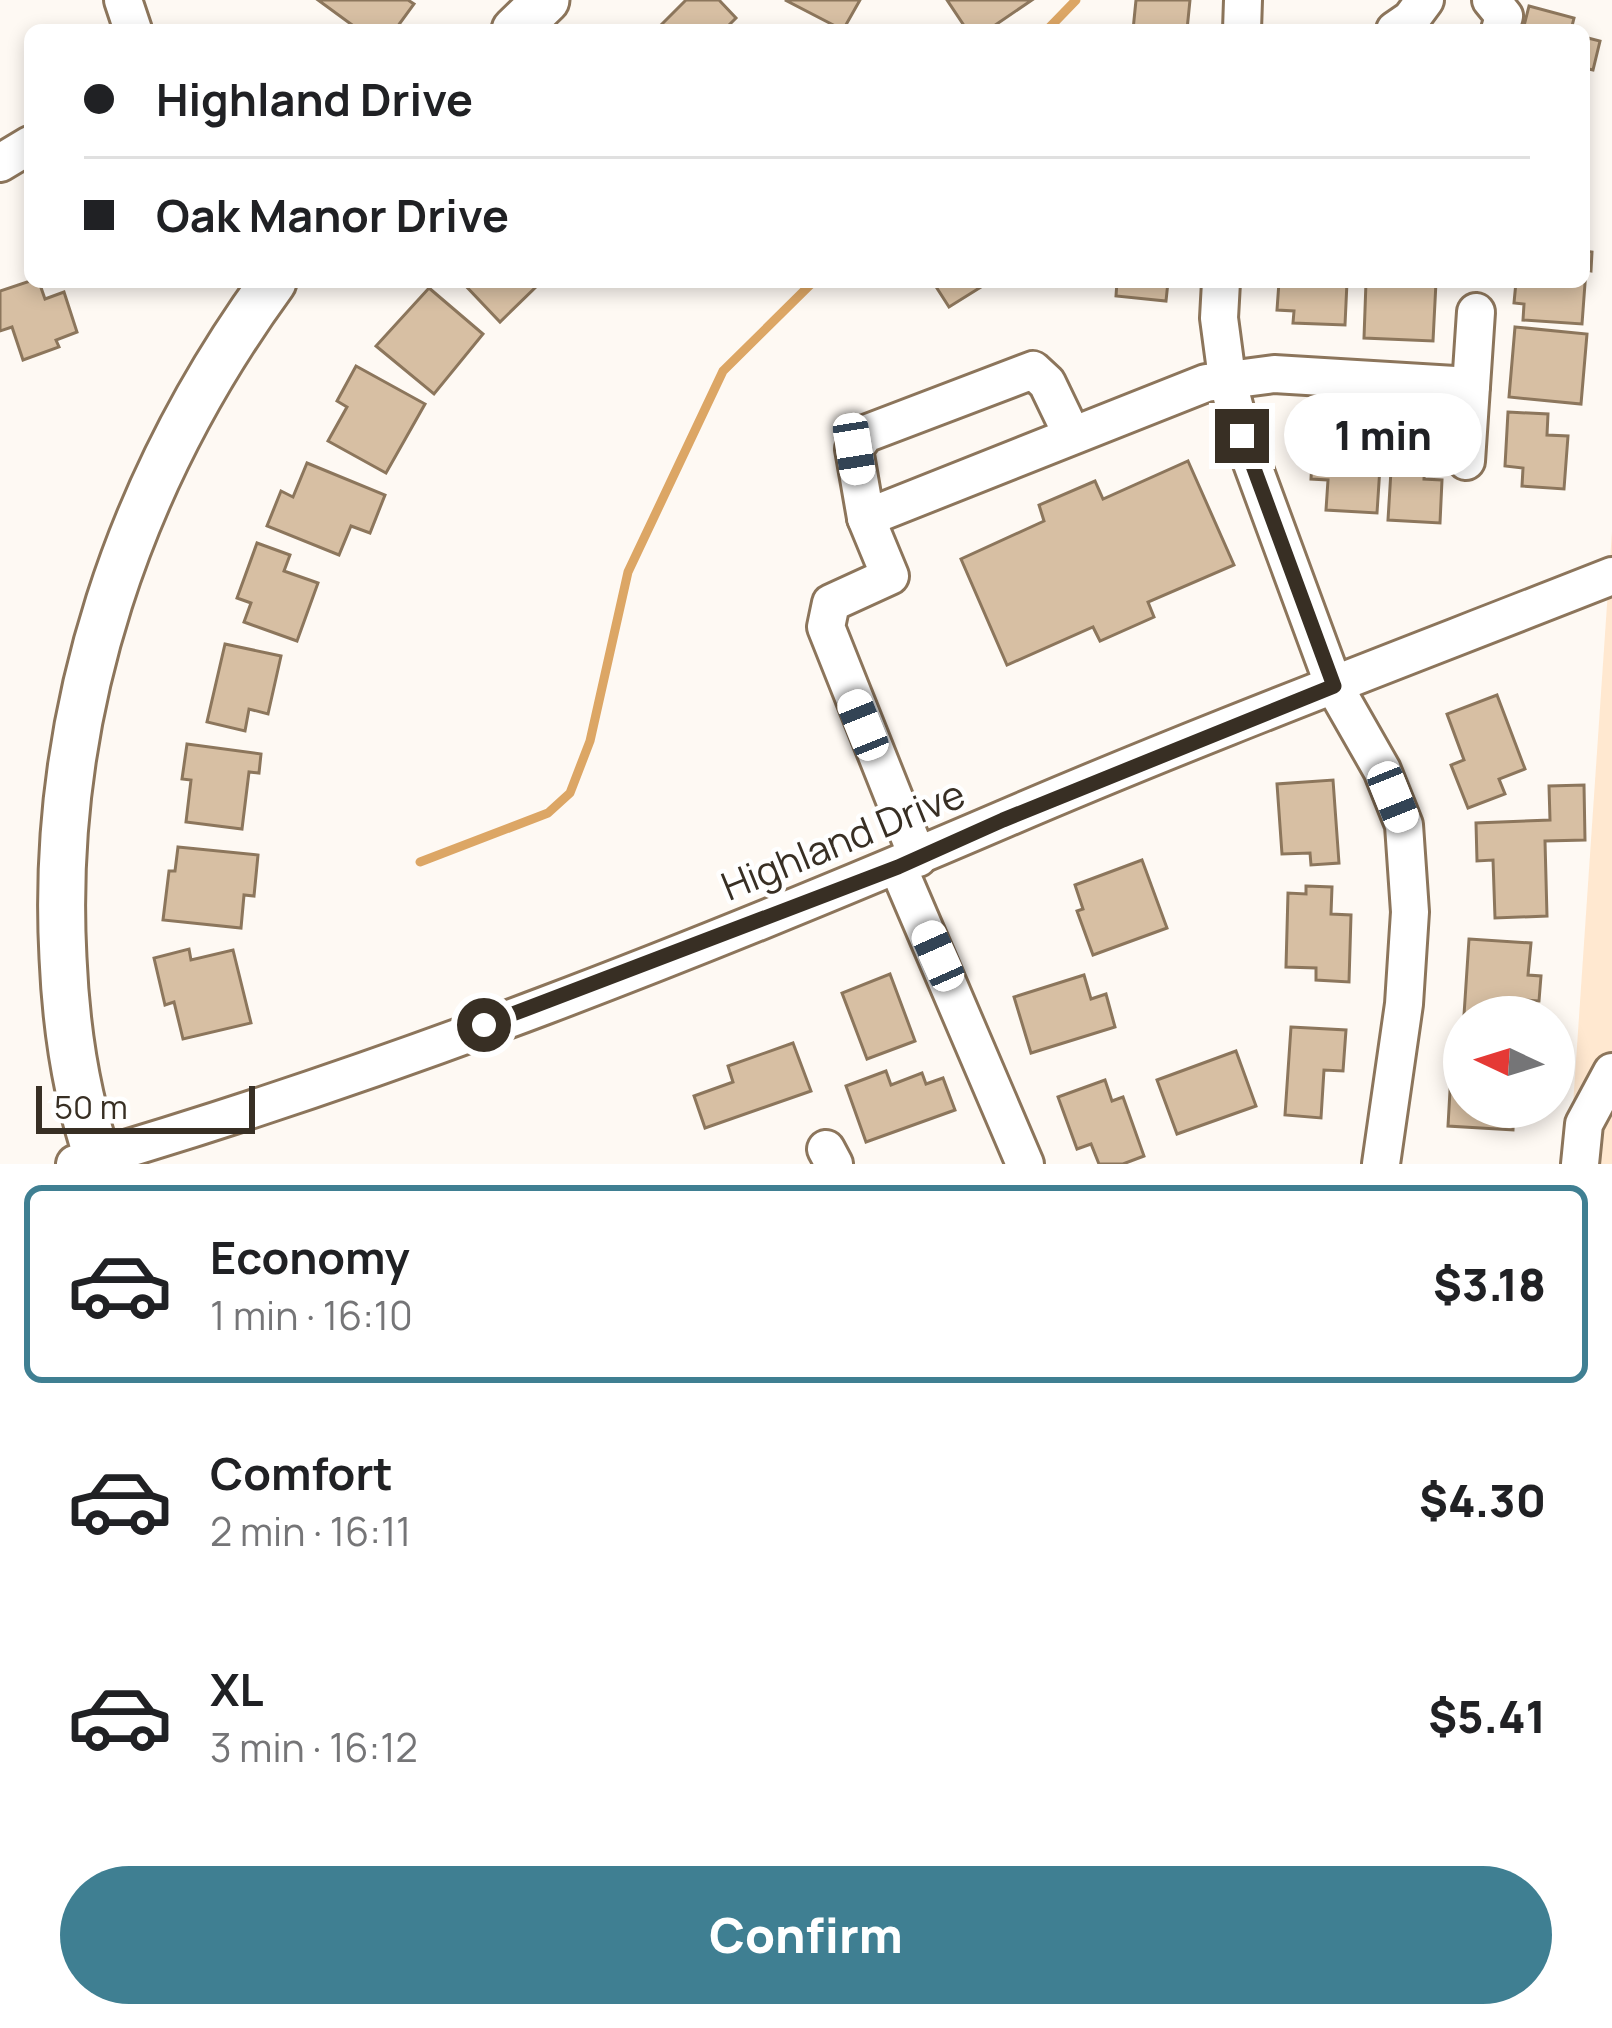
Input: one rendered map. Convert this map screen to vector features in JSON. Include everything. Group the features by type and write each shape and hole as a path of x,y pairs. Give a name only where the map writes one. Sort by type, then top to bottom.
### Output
{"main road":[{"path":"521,24 546,0"},
{"path":"90,1162 73,1061 61,926 63,841 79,710 111,592 155,477 214,369 268,288"}],"street":[{"path":"1221,288 1219,318 1227,378 1242,436 1334,686 1382,770 1404,825 1410,912 1404,1004 1382,1164"},
{"path":"1466,461 1475,312"},
{"path":"1025,1164 908,863 826,627 830,603 890,575 866,518 854,449 865,434 1033,370 1047,382 1072,435"},
{"path":"866,518 1199,384 1274,374 1471,386"},
{"name":"Highland Drive","path":"90,1162 313,1090 908,863 1003,820 1612,576"},
{"path":"1580,1164 1584,1124 1612,1072"}],"shaded area":[{"path":"1612,531 1612,1164 1569,1164"}],"building":[{"path":"318,0 408,0 414,4 399,24 351,24"},
{"path":"686,0 719,0 736,18 730,24 662,24"},
{"path":"785,0 860,0 846,24 831,24"},
{"path":"947,0 1032,0 997,24 963,24"},
{"path":"1136,0 1190,0 1188,24 1134,24"},
{"path":"1529,6 1574,18 1572,24 1524,24"},
{"path":"1590,38 1600,41 1590,69"},
{"path":"24,283 24,288 41,288 45,299 64,292 77,332 56,340 59,347 23,360 12,327 0,331 0,291"},
{"path":"429,288 483,334 434,394 376,346"},
{"path":"468,288 535,288 500,322"},
{"path":"937,288 979,288 949,307"},
{"path":"1117,288 1167,288 1166,301 1116,296"},
{"path":"1279,288 1347,288 1345,325 1293,323 1294,311 1277,310"},
{"path":"1366,288 1436,288 1433,341 1364,338"},
{"path":"1515,288 1585,288 1582,324 1523,320 1524,304 1514,303"},
{"path":"1515,327 1587,334 1581,404 1509,397"},
{"path":"356,366 425,404 386,473 328,441 347,407 337,401"},
{"path":"1508,412 1548,414 1547,435 1568,436 1564,489 1522,486 1523,468 1505,466"},
{"path":"1393,438 1426,440 1424,479 1442,480 1440,523 1388,520"},
{"path":"1313,442 1364,445 1363,466 1380,467 1377,513 1326,510 1328,480 1311,479"},
{"path":"1188,461 1234,565 1148,602 1154,617 1100,641 1093,627 1007,665 961,559 1044,521 1039,505 1095,481 1103,499"},
{"path":"307,463 385,495 370,533 351,526 339,555 267,526 281,491 293,497"},
{"path":"257,543 290,555 284,571 318,583 297,641 244,622 251,603 237,598"},
{"path":"225,644 281,656 268,714 249,709 245,731 207,722"},
{"path":"1497,695 1525,769 1499,779 1505,794 1468,808 1451,765 1464,760 1447,714"},
{"path":"187,744 261,754 259,773 249,772 242,829 186,822 191,780 182,779"},
{"path":"1333,780 1339,863 1311,865 1310,853 1282,854 1277,784"},
{"path":"1584,785 1585,840 1545,841 1547,916 1495,918 1493,860 1477,861 1476,823 1550,820 1549,786"},
{"path":"178,847 258,855 254,896 244,895 241,928 163,920 169,871 175,871"},
{"path":"1142,860 1167,928 1093,955 1077,911 1083,909 1075,885"},
{"path":"1306,886 1332,887 1331,914 1351,915 1349,982 1316,980 1316,968 1286,967 1288,893 1306,894"},
{"path":"1469,939 1531,943 1528,975 1541,976 1539,996 1465,996"},
{"path":"189,949 191,960 233,950 251,1023 183,1039 174,1002 165,1005 154,958"},
{"path":"890,974 915,1041 867,1059 842,993"},
{"path":"1084,975 1091,999 1106,994 1115,1027 1031,1053 1014,997"},
{"path":"1291,1027 1346,1030 1343,1071 1324,1070 1321,1118 1285,1115"},
{"path":"793,1043 811,1091 705,1128 694,1096 733,1082 728,1066"},
{"path":"1236,1051 1256,1106 1177,1134 1157,1080"},
{"path":"886,1071 891,1085 922,1073 926,1084 943,1078 955,1110 866,1142 846,1086"},
{"path":"1105,1080 1112,1101 1123,1097 1144,1156 1123,1164 1099,1164 1091,1144 1077,1149 1058,1097"}],"waterway":[{"path":"1053,24 1076,0"},
{"path":"420,862 548,813 570,793 590,741 628,572 723,371 807,288"}],"route":[{"path":"484,1025 898,867 1334,686 1242,436"}]}
